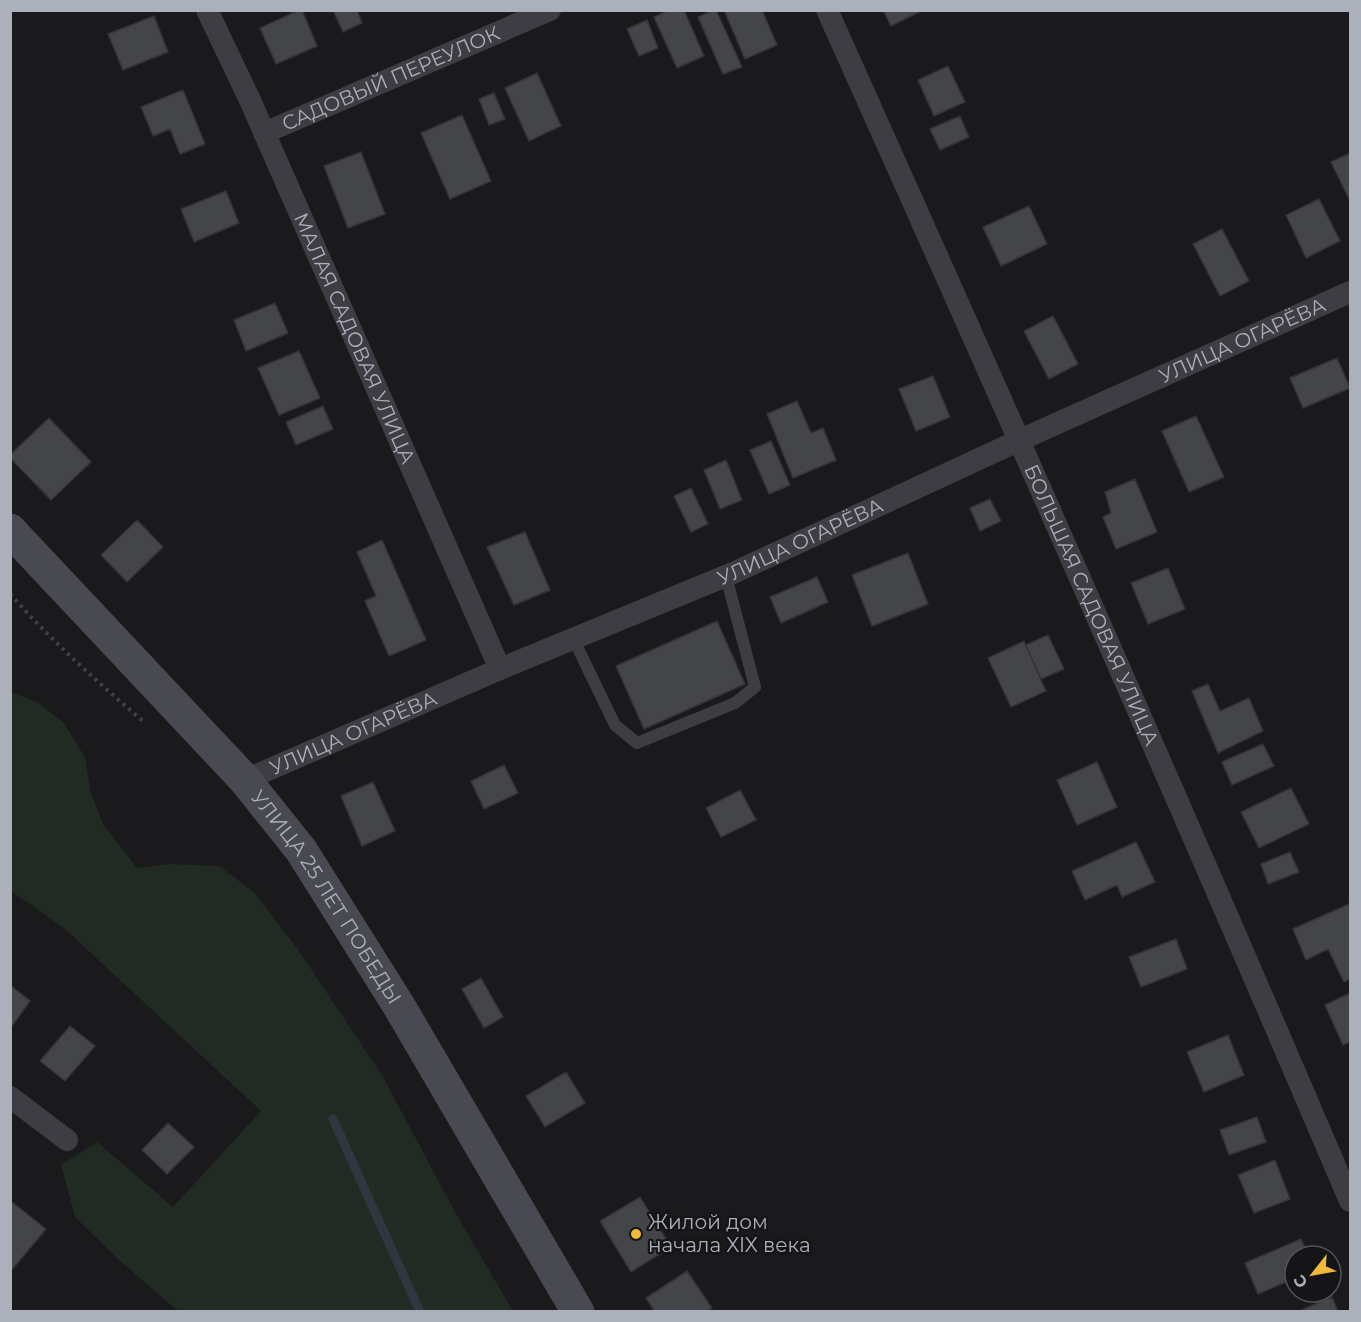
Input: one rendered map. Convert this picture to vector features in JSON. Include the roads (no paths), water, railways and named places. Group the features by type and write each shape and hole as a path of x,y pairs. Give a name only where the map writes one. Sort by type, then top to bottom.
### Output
{"main road":[{"name":"УЛИЦА 25 ЛЕТ ПОБЕДЫ","path":"10,530 245,780 301,850 393,996 578,1311"}],"street":[{"name":"МАЛАЯ САДОВАЯ УЛИЦА","path":"207,10 500,669"},
{"name":"САДОВЫЙ ПЕРЕУЛОК","path":"264,134 550,10"},
{"name":"БОЛЬШАЯ САДОВАЯ УЛИЦА","path":"827,10 1020,440 1248,961 1350,1201"},
{"name":"УЛИЦА ОГАРЁВА","path":"245,780 500,669 726,576 1350,291"},
{"path":"10,1097 67,1140"}],"lane":[{"path":"573,639 615,725 637,743 735,703 755,687 726,576"}],"waterway":[{"path":"333,1119 420,1312"}],"place":[{"name":"Жилой дом начала XIX века","path":"636,1234"}]}
